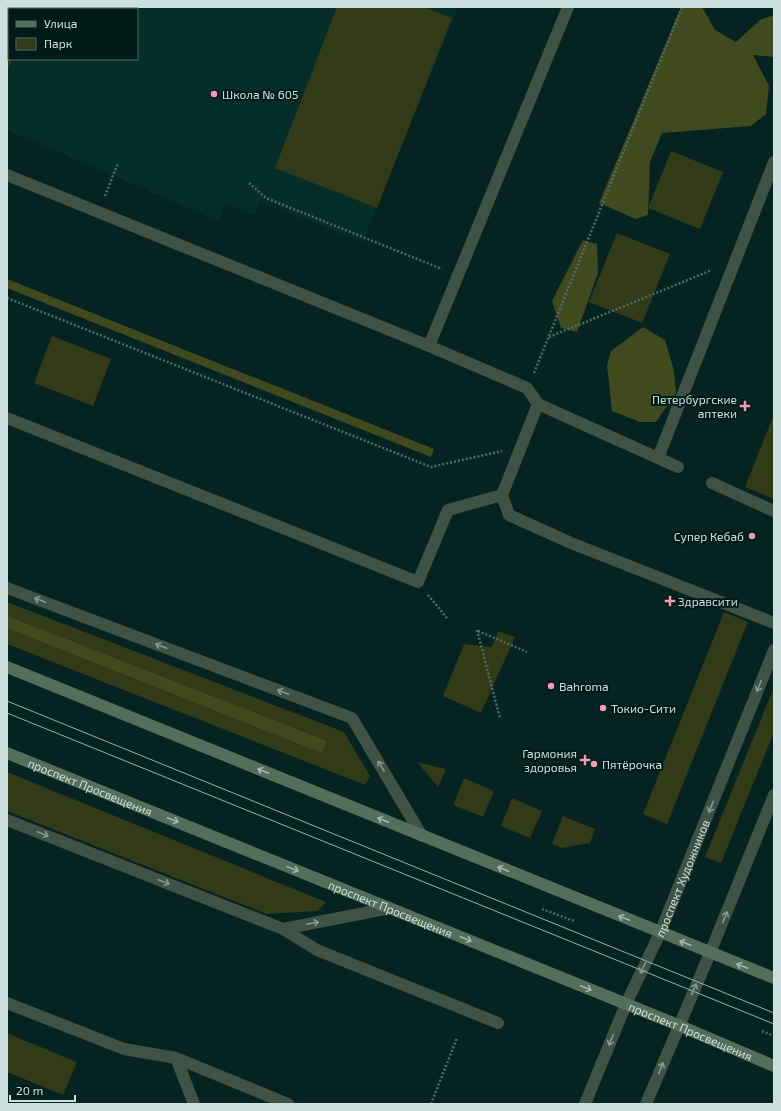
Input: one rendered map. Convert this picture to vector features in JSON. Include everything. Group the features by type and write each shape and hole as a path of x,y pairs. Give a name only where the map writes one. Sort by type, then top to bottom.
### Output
{"main road":[{"path":"7,667 774,978"},
{"name":"проспект Просвещения","path":"7,753 678,1025 774,1066"}],"street":[{"path":"429,346 568,7"},
{"path":"658,458 774,162"},
{"path":"7,175 429,346 527,388 538,404 678,468"},
{"path":"538,404 502,495 509,515 571,543 774,624"},
{"path":"7,418 418,582 448,510 502,495"},
{"path":"712,483 774,511"},
{"path":"7,588 352,718 422,836"},
{"name":"проспект Художников","path":"585,1104 626,1004 660,933 774,650"},
{"path":"646,1104 678,1025 710,953 774,795"},
{"path":"7,820 283,929 317,950 498,1023"},
{"path":"283,929 390,908"},
{"path":"7,1003 124,1049 176,1058 288,1104"},
{"path":"176,1058 194,1104"}],"path":[{"path":"527,388 682,7"},
{"path":"98,212 118,163"},
{"path":"249,183 266,198 442,269"},
{"path":"548,338 735,261"},
{"path":"7,298 431,468 522,447"},
{"path":"418,582 447,618"},
{"path":"500,718 477,630 527,652"},
{"path":"542,909 574,921"},
{"path":"762,1031 774,1036"},
{"path":"431,1104 457,1038"}],"shaded area":[{"name":"Школа № 605","path":"7,7 458,7 363,242 260,202 255,215 226,204 219,221 7,130"}],"green space":[{"path":"7,7 33,7 8,8 8,60 12,60 7,72"},
{"path":"337,7 424,7 452,18 377,208 275,168"},
{"path":"681,7 702,7 715,30 736,42 760,20 774,15 774,57 753,55 769,86 766,114 751,126 662,133 650,162 648,215 636,219 599,203"},
{"path":"671,151 723,172 700,229 648,208"},
{"path":"617,233 670,254 642,323 589,302"},
{"path":"583,240 597,244 598,273 577,332 561,328 552,301"},
{"path":"7,279 434,449 431,457 7,288"},
{"path":"643,327 665,340 674,371 676,393 656,422 640,422 612,411 607,365 611,351"},
{"path":"52,336 111,359 93,406 34,383"},
{"path":"774,414 774,499 745,487"},
{"path":"7,602 344,732 370,776 365,785 7,644"},
{"path":"724,612 748,622 667,824 643,814"},
{"path":"7,616 327,741 322,753 7,628"},
{"path":"498,631 515,637 481,713 443,696 464,644 492,647"},
{"path":"774,687 774,732 721,863 705,857"},
{"path":"417,762 446,769 438,787"},
{"path":"7,772 326,902 318,911 267,914 7,811"},
{"path":"464,778 494,791 483,817 453,805"},
{"path":"512,798 542,811 530,838 501,826"},
{"path":"563,816 595,829 590,843 562,848 552,844"},
{"path":"7,1033 77,1062 63,1095 7,1072"}],"tram line":[{"path":"7,701 774,1013"},
{"path":"7,713 774,1024"}],"place":[{"name":"Школа № 605","path":"214,94"},
{"name":"Петербургские аптеки","path":"745,406"},
{"name":"Супер Кебаб","path":"752,536"},
{"name":"Здравсити","path":"670,601"},
{"name":"Bahroma","path":"551,686"},
{"name":"Токио-Сити","path":"603,708"},
{"name":"Гармония здоровья","path":"585,760"},
{"name":"Пятёрочка","path":"594,764"}]}
